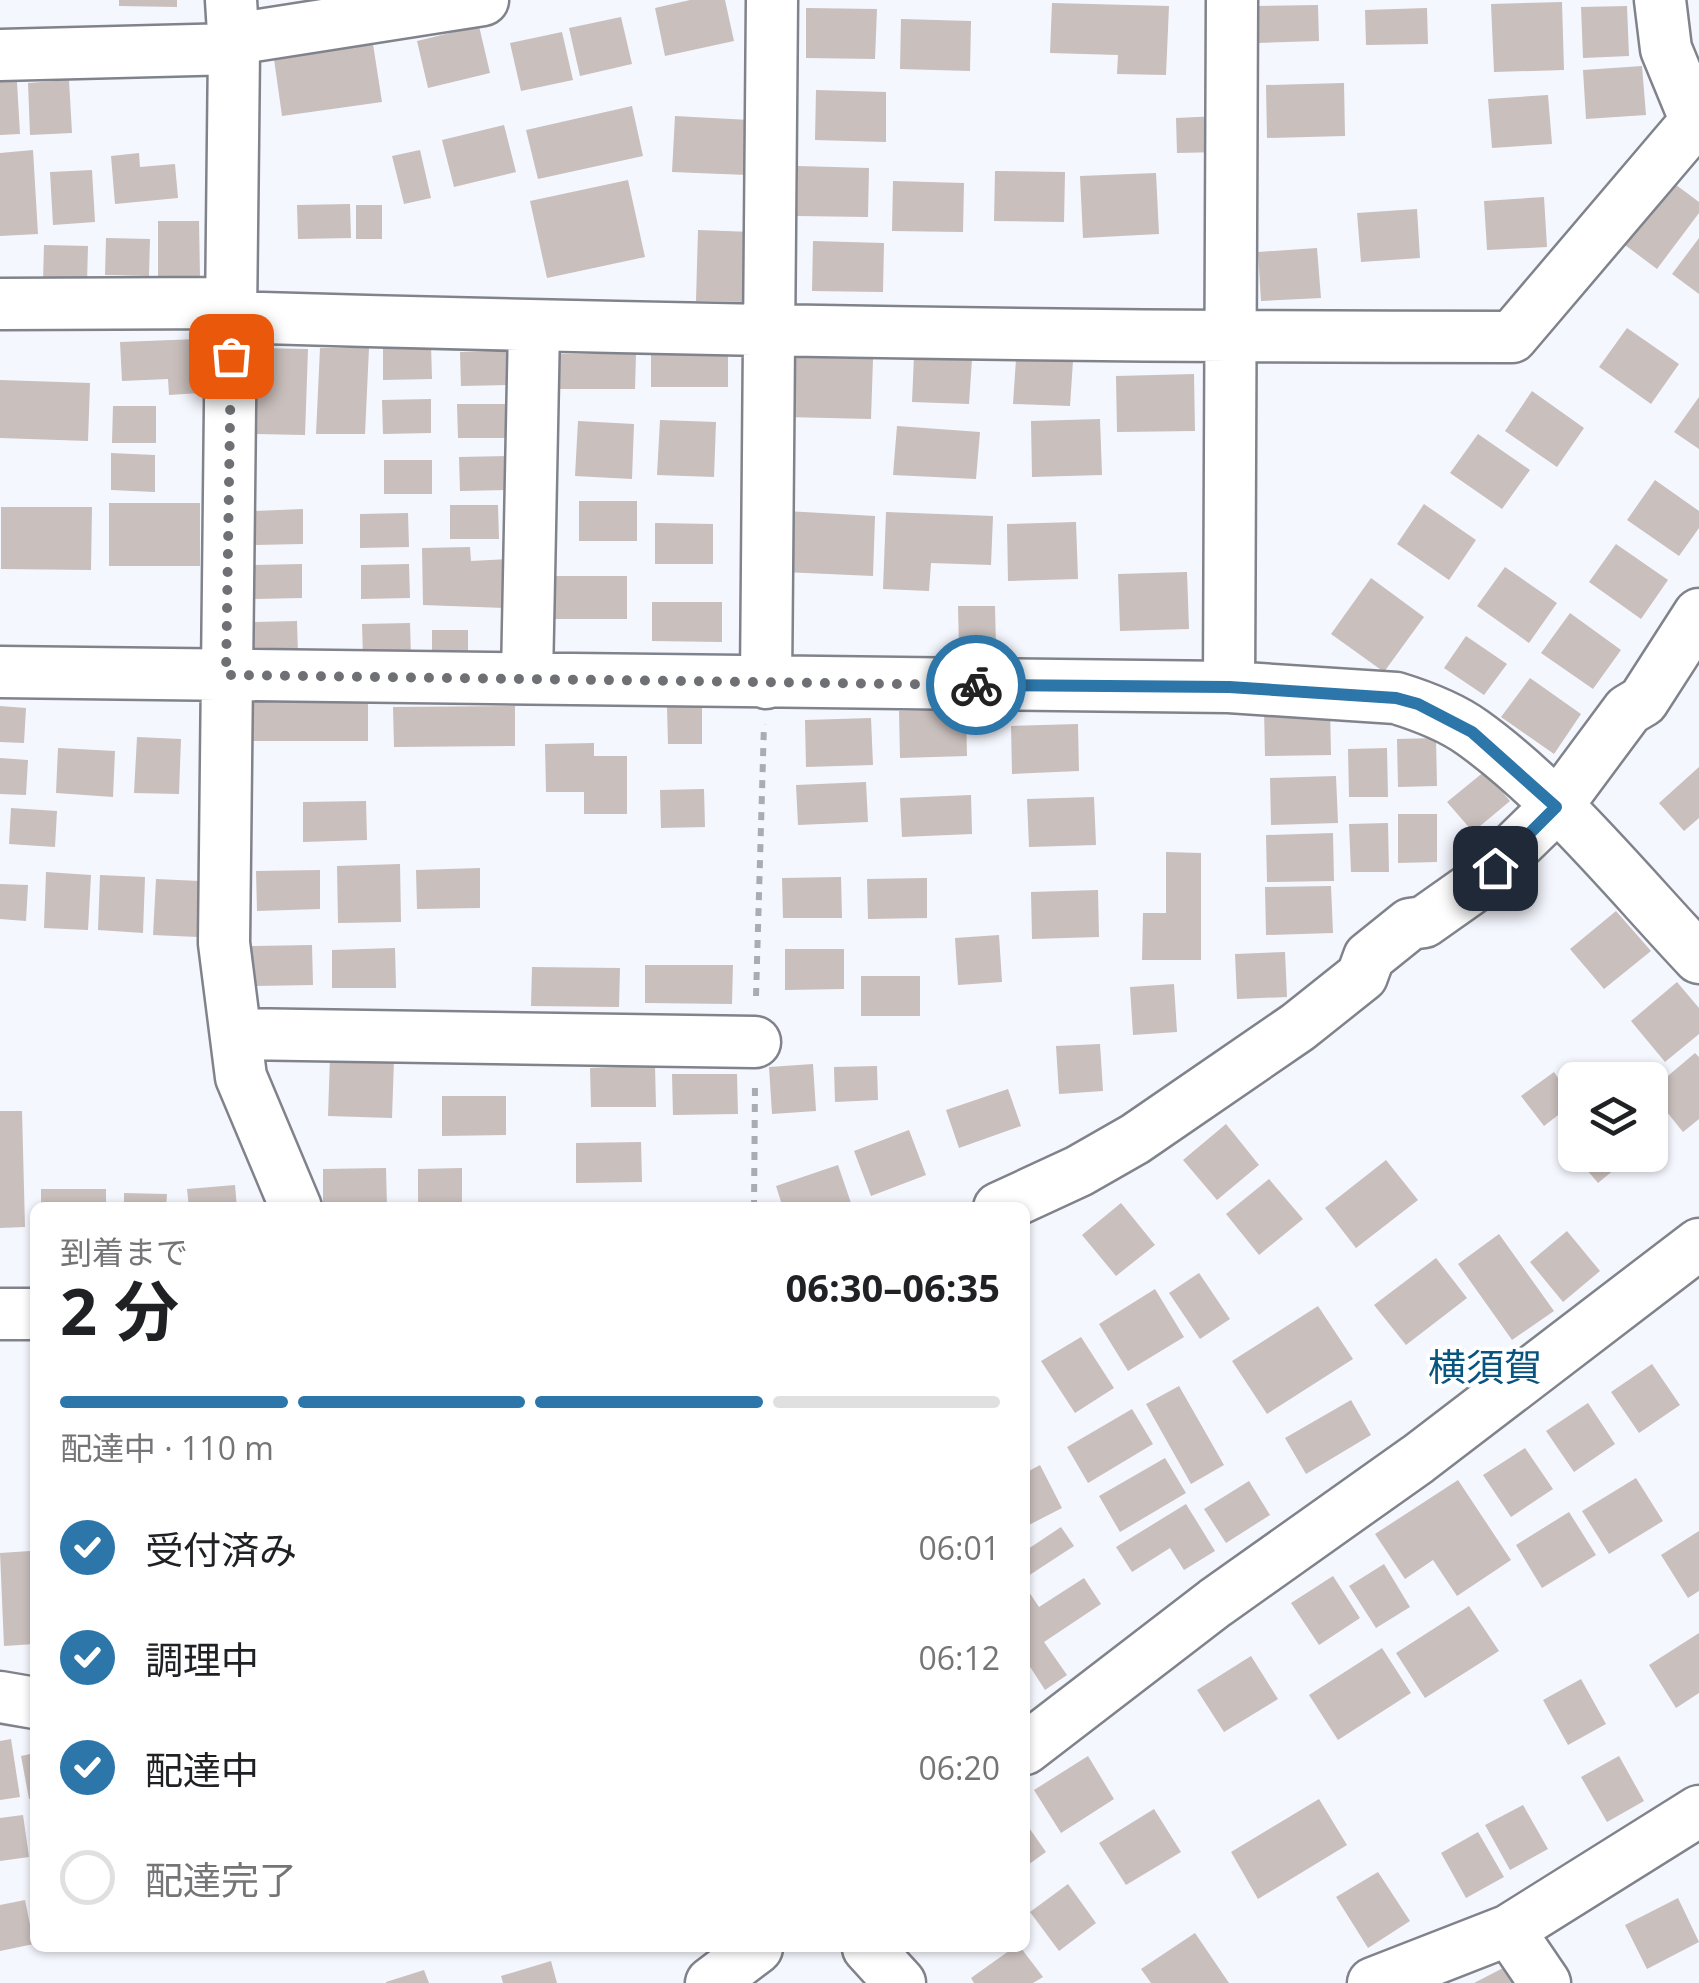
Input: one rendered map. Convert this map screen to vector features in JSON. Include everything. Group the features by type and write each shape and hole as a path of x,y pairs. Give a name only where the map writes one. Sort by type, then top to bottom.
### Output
{"street":[{"path":"0,55 483,0"},
{"path":"766,683 772,0"},
{"path":"1229,687 1232,0"},
{"path":"0,304 232,310 534,326 1230,338 1512,338 1696,126 1666,50 1660,0"},
{"path":"233,29 224,943 242,1077 294,1202"},
{"path":"527,678 534,326"},
{"path":"1012,1202 1079,1171 1135,1138 1298,1027 1362,976 1368,957 1410,924 1424,922 1475,886 1556,807 1628,710 1643,700 1699,614"},
{"path":"0,672 1229,687 1374,694 1418,704 1472,732 1556,807 1699,958"},
{"path":"236,1034 756,1042"},
{"path":"1030,1745 1216,1603 1434,1448 1699,1244"},
{"path":"0,1314 30,1314"},
{"path":"0,1696 30,1702"},
{"path":"1373,1983 1509,1930 1699,1811"},
{"path":"1509,1930 1545,1983"},
{"path":"711,1983 753,1952"},
{"path":"872,1952 900,1983"}],"path":[{"path":"754,1202 756,914 766,683"}],"building":[{"path":"119,0 177,0 177,7 119,6"},
{"path":"690,0 725,0 734,41 665,56 655,8"},
{"path":"1562,2 1564,70 1494,72 1491,4"},
{"path":"1052,3 1169,6 1166,75 1117,74 1118,55 1050,53"},
{"path":"1318,5 1319,41 1258,43 1257,6"},
{"path":"1627,6 1629,56 1583,58 1581,7"},
{"path":"806,8 877,9 875,59 806,58"},
{"path":"1427,8 1428,44 1366,45 1365,10"},
{"path":"621,17 632,64 580,76 569,28"},
{"path":"901,19 971,21 970,71 900,69"},
{"path":"479,26 490,73 428,88 417,41"},
{"path":"562,32 573,80 521,91 510,43"},
{"path":"373,44 382,102 282,116 274,59"},
{"path":"1642,66 1646,115 1586,119 1583,70"},
{"path":"69,80 72,133 30,135 28,83"},
{"path":"0,82 17,82 20,134 0,135"},
{"path":"1344,83 1345,136 1267,138 1266,85"},
{"path":"816,90 886,92 886,142 815,140"},
{"path":"1548,95 1552,144 1492,148 1488,99"},
{"path":"632,106 643,156 538,179 526,130"},
{"path":"675,116 750,120 747,175 672,172"},
{"path":"1219,116 1221,152 1177,153 1176,118"},
{"path":"504,125 516,172 454,187 442,140"},
{"path":"33,150 38,234 0,236 0,153"},
{"path":"420,150 431,198 404,204 392,156"},
{"path":"139,153 140,167 175,164 178,198 115,204 111,156"},
{"path":"798,166 869,168 868,217 797,216"},
{"path":"92,170 95,222 53,225 50,172"},
{"path":"995,171 1065,172 1064,222 994,221"},
{"path":"1156,173 1159,234 1083,238 1080,176"},
{"path":"1664,176 1699,202 1699,213 1657,269 1617,239"},
{"path":"628,180 645,257 547,278 530,201"},
{"path":"893,181 964,183 963,232 892,231"},
{"path":"1544,197 1547,247 1487,250 1484,201"},
{"path":"350,204 351,238 298,239 297,205"},
{"path":"356,205 382,205 382,239 356,239"},
{"path":"1417,209 1420,258 1361,262 1357,213"},
{"path":"158,221 199,221 200,277 158,278"},
{"path":"698,230 752,232 749,302 696,301"},
{"path":"106,238 150,239 149,276 105,275"},
{"path":"1699,238 1699,294 1672,274"},
{"path":"813,241 884,243 883,292 812,291"},
{"path":"44,245 88,246 87,283 43,282"},
{"path":"1317,248 1321,298 1261,301 1258,252"},
{"path":"1627,328 1679,364 1651,404 1599,367"},
{"path":"198,339 200,393 169,395 168,379 122,381 120,342"},
{"path":"431,345 432,379 383,380 383,346"},
{"path":"258,348 308,349 305,435 256,434"},
{"path":"320,348 369,348 365,434 316,434"},
{"path":"509,351 509,385 461,386 460,352"},
{"path":"651,351 728,351 728,387 651,387"},
{"path":"557,354 636,354 635,389 557,389"},
{"path":"914,356 972,359 969,404 912,402"},
{"path":"788,357 873,359 871,419 786,417"},
{"path":"1016,359 1073,361 1070,406 1013,404"},
{"path":"1194,374 1195,431 1117,432 1116,376"},
{"path":"0,380 90,383 88,441 0,438"},
{"path":"1532,391 1584,428 1557,467 1505,431"},
{"path":"1699,397 1699,449 1674,432"},
{"path":"431,399 431,433 383,434 382,400"},
{"path":"457,404 506,404 506,438 458,438"},
{"path":"113,406 156,406 156,443 112,443"},
{"path":"1100,419 1102,475 1032,477 1031,421"},
{"path":"660,420 716,422 714,477 657,475"},
{"path":"578,421 634,424 632,479 575,476"},
{"path":"897,426 980,432 976,479 893,475"},
{"path":"1478,434 1530,470 1502,509 1450,473"},
{"path":"111,453 155,455 155,492 111,490"},
{"path":"508,456 508,490 460,491 459,457"},
{"path":"384,460 432,460 432,494 384,494"},
{"path":"1655,480 1699,511 1699,528 1679,556 1627,520"},
{"path":"579,501 637,501 637,541 579,541"},
{"path":"109,503 200,503 200,566 109,566"},
{"path":"1424,504 1476,540 1449,580 1397,544"},
{"path":"450,505 498,505 499,539 450,539"},
{"path":"1,507 92,507 91,570 1,569"},
{"path":"303,509 303,544 255,545 254,511"},
{"path":"786,511 875,516 873,576 783,572"},
{"path":"886,512 993,516 991,565 931,563 929,591 883,589"},
{"path":"408,513 409,547 360,548 360,514"},
{"path":"1076,522 1078,579 1008,581 1007,524"},
{"path":"655,523 713,524 713,564 655,564"},
{"path":"1616,544 1668,580 1641,619 1589,582"},
{"path":"470,547 471,561 509,559 505,608 423,605 422,548"},
{"path":"302,564 302,598 254,599 253,565"},
{"path":"409,564 410,598 361,599 361,565"},
{"path":"1505,567 1557,603 1529,643 1477,606"},
{"path":"1187,572 1189,629 1120,631 1118,574"},
{"path":"546,576 627,576 627,619 546,619"},
{"path":"1371,578 1424,617 1384,672 1331,634"},
{"path":"652,602 722,602 722,642 652,641"},
{"path":"958,606 995,606 996,647 959,648"},
{"path":"1570,613 1621,650 1593,689 1541,653"},
{"path":"297,621 298,655 249,656 249,622"},
{"path":"410,623 411,658 363,658 362,624"},
{"path":"432,630 468,630 468,664 432,664"},
{"path":"1466,636 1507,664 1484,695 1444,668"},
{"path":"1530,678 1581,714 1554,754 1501,717"},
{"path":"247,701 368,701 368,741 247,741"},
{"path":"0,706 26,708 24,743 0,742"},
{"path":"515,706 515,746 394,747 393,707"},
{"path":"667,707 702,707 702,744 668,744"},
{"path":"1330,708 1331,755 1265,756 1264,709"},
{"path":"966,709 967,756 900,758 899,711"},
{"path":"871,718 873,765 806,767 805,720"},
{"path":"1078,724 1079,771 1012,774 1011,726"},
{"path":"137,737 181,739 179,794 134,793"},
{"path":"1436,738 1437,786 1398,787 1397,739"},
{"path":"594,743 594,756 627,756 627,814 584,814 584,792 546,792 545,744"},
{"path":"58,748 115,751 113,797 56,793"},
{"path":"1387,748 1388,797 1349,797 1348,749"},
{"path":"0,758 28,760 26,795 0,794"},
{"path":"1699,767 1699,818 1684,831 1659,803"},
{"path":"1485,771 1510,801 1473,832 1447,802"},
{"path":"1336,776 1338,823 1271,825 1270,778"},
{"path":"866,782 868,822 798,825 796,785"},
{"path":"704,789 705,827 661,828 660,790"},
{"path":"971,795 972,834 902,837 900,798"},
{"path":"1094,797 1096,845 1029,847 1027,799"},
{"path":"366,801 367,840 303,842 303,802"},
{"path":"11,808 57,811 55,847 9,844"},
{"path":"1398,814 1437,814 1437,862 1398,863"},
{"path":"1388,823 1389,872 1351,872 1349,824"},
{"path":"1333,833 1334,881 1267,882 1266,835"},
{"path":"1166,852 1201,853 1201,960 1142,960 1143,913 1166,913"},
{"path":"400,864 401,922 338,923 337,866"},
{"path":"480,868 480,908 417,909 416,870"},
{"path":"320,870 320,909 257,911 256,871"},
{"path":"46,872 91,875 88,930 44,928"},
{"path":"100,875 145,877 143,933 98,930"},
{"path":"841,877 842,918 783,918 782,878"},
{"path":"927,878 927,918 868,919 867,879"},
{"path":"156,879 200,881 198,937 153,935"},
{"path":"0,884 28,885 26,921 0,919"},
{"path":"1331,886 1333,933 1266,935 1265,887"},
{"path":"1098,890 1099,937 1032,939 1031,892"},
{"path":"1616,911 1651,951 1604,989 1570,949"},
{"path":"999,935 1002,982 958,985 955,938"},
{"path":"312,945 313,985 249,986 249,946"},
{"path":"395,948 396,988 332,988 332,950"},
{"path":"785,949 844,949 844,989 785,990"},
{"path":"1285,952 1287,997 1237,999 1235,954"},
{"path":"645,965 733,965 732,1004 645,1003"},
{"path":"532,967 620,968 619,1007 531,1006"},
{"path":"861,976 920,976 920,1016 861,1016"},
{"path":"1677,982 1699,1008 1699,1034 1665,1062 1631,1021"},
{"path":"1174,984 1177,1032 1133,1035 1130,987"},
{"path":"1100,1044 1103,1091 1059,1094 1056,1046"},
{"path":"1695,1053 1699,1057 1699,1119 1683,1132 1668,1113 1668,1076"},
{"path":"330,1057 394,1059 392,1118 328,1116"},
{"path":"813,1064 816,1111 772,1114 769,1067"},
{"path":"655,1066 656,1107 591,1107 590,1068"},
{"path":"877,1066 878,1100 835,1102 834,1067"},
{"path":"1554,1072 1558,1078 1558,1115 1544,1126 1521,1096"},
{"path":"672,1074 737,1074 738,1114 673,1115"},
{"path":"1008,1089 1021,1126 959,1148 946,1110"},
{"path":"442,1096 506,1096 506,1135 442,1136"},
{"path":"0,1111 22,1111 25,1227 0,1228"},
{"path":"1226,1124 1259,1165 1217,1200 1183,1160"},
{"path":"909,1130 926,1175 871,1196 854,1151"},
{"path":"641,1142 642,1182 576,1183 576,1143"},
{"path":"1386,1160 1418,1200 1356,1248 1325,1208"},
{"path":"838,1165 851,1202 781,1202 776,1186"},
{"path":"386,1168 387,1202 323,1202 323,1169"},
{"path":"462,1168 462,1202 418,1202 418,1169"},
{"path":"1589,1172 1611,1172 1598,1183"},
{"path":"1269,1179 1303,1219 1259,1255 1226,1214"},
{"path":"235,1185 236,1202 188,1202 187,1189"},
{"path":"41,1189 106,1189 106,1202 41,1202"},
{"path":"124,1193 167,1194 166,1202 124,1202"},
{"path":"1121,1203 1155,1245 1116,1276 1082,1235"},
{"path":"1567,1231 1600,1271 1563,1302 1530,1262"},
{"path":"1499,1234 1554,1311 1512,1340 1458,1264"},
{"path":"1436,1258 1467,1298 1406,1345 1374,1305"},
{"path":"1199,1273 1230,1319 1200,1339 1169,1293"},
{"path":"1155,1289 1184,1337 1128,1371 1099,1324"},
{"path":"1318,1306 1353,1359 1267,1414 1232,1361"},
{"path":"1081,1337 1114,1388 1075,1413 1041,1361"},
{"path":"1652,1364 1680,1405 1639,1433 1611,1392"},
{"path":"1179,1386 1224,1465 1191,1484 1146,1404"},
{"path":"1351,1400 1371,1435 1306,1474 1285,1438"},
{"path":"1588,1403 1615,1444 1574,1472 1546,1431"},
{"path":"1132,1409 1153,1444 1088,1483 1067,1447"},
{"path":"1525,1448 1553,1489 1511,1517 1483,1475"},
{"path":"1165,1458 1186,1493 1120,1532 1099,1496"},
{"path":"1040,1465 1062,1508 1030,1524 1030,1470"},
{"path":"1636,1478 1663,1521 1609,1554 1582,1511"},
{"path":"1458,1480 1511,1560 1457,1596 1433,1560 1405,1579 1375,1534"},
{"path":"1249,1481 1270,1515 1226,1543 1204,1509"},
{"path":"1186,1504 1215,1551 1184,1570 1170,1548 1132,1572 1116,1547"},
{"path":"1569,1512 1596,1555 1542,1588 1516,1545"},
{"path":"1061,1527 1074,1546 1030,1575 1030,1548"},
{"path":"1699,1531 1699,1591 1688,1598 1661,1555"},
{"path":"30,1551 30,1644 4,1646 0,1553"},
{"path":"1384,1564 1410,1607 1376,1628 1349,1586"},
{"path":"1333,1576 1360,1618 1319,1645 1291,1603"},
{"path":"1084,1578 1101,1604 1044,1642 1067,1675 1045,1690 1030,1667 1030,1594 1039,1607"},
{"path":"1469,1606 1499,1651 1425,1698 1396,1653"},
{"path":"1699,1633 1699,1693 1676,1708 1649,1665"},
{"path":"1382,1648 1411,1693 1338,1740 1309,1695"},
{"path":"1251,1656 1278,1699 1224,1732 1197,1690"},
{"path":"1581,1679 1606,1724 1568,1745 1543,1700"},
{"path":"11,1739 20,1797 0,1800 0,1741"},
{"path":"30,1754 30,1799 29,1799 21,1756"},
{"path":"1088,1756 1114,1799 1061,1833 1034,1790"},
{"path":"1619,1756 1644,1801 1607,1822 1581,1777"},
{"path":"1319,1799 1347,1845 1258,1899 1231,1852"},
{"path":"1523,1805 1548,1849 1510,1870 1485,1825"},
{"path":"1154,1809 1181,1852 1126,1885 1099,1843"},
{"path":"23,1815 29,1857 0,1861 0,1818"},
{"path":"1030,1829 1046,1852 1030,1863"},
{"path":"1478,1832 1504,1877 1466,1898 1441,1853"},
{"path":"1378,1872 1410,1921 1368,1948 1336,1897"},
{"path":"1068,1884 1096,1923 1059,1951 1030,1912"},
{"path":"1678,1898 1699,1942 1647,1969 1625,1925"},
{"path":"25,1900 30,1945 0,1951 0,1905"},
{"path":"1195,1933 1229,1983 1151,1983 1141,1969"},
{"path":"1007,1952 1024,1952 1043,1977 1033,1983 974,1983 971,1978"},
{"path":"551,1961 557,1983 503,1983 501,1976"},
{"path":"1505,1967 1513,1983 1474,1983"},
{"path":"424,1970 429,1983 386,1983 386,1982"}],"way so far":[{"path":"231,356 226,675 976,685"}],"district":[{"name":"横須賀","path":"1485,1368"}],"route":[{"path":"976,685 1229,687 1374,694 1418,704 1472,732 1556,807 1495,868"}]}
